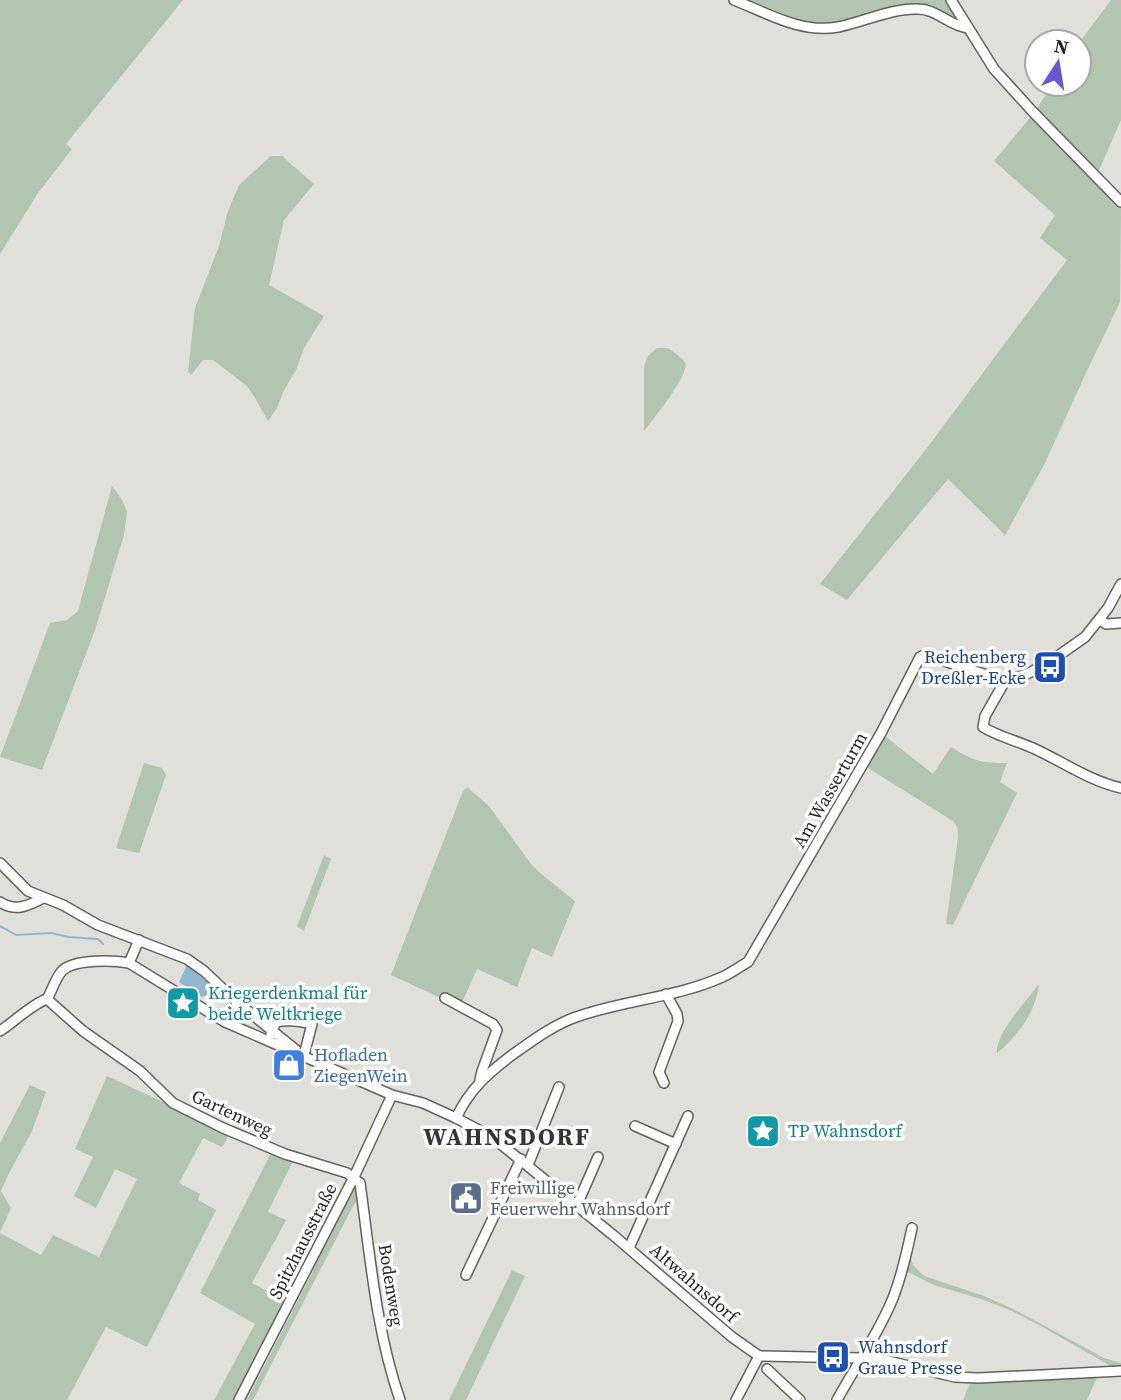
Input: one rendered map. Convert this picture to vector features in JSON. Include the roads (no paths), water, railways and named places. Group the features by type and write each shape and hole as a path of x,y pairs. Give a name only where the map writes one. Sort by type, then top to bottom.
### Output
{"street":[{"path":"734,0 811,29 839,27 914,8 936,13 959,27 968,28"},
{"path":"951,0 984,55 1004,82 1121,202"},
{"path":"1121,584 1100,620 1085,638 1048,663 1005,681 985,716 983,727 1037,750 1089,777 1121,788"},
{"path":"1100,620 1105,624 1121,623"},
{"name":"Am Wasserturm","path":"666,994 694,988 724,977 748,962 881,733 920,657 929,656 1005,681"},
{"name":"Altwahnsdorf","path":"0,863 28,891 63,905 98,925 187,959 303,1055"},
{"path":"0,902 18,908 43,898"},
{"path":"0,1031 47,999 62,970 100,961 129,963 139,940"},
{"name":"Altwahnsdorf","path":"129,963 225,1022 392,1095 423,1103 492,1137 578,1205 732,1337 759,1356"},
{"path":"456,1118 464,1100 480,1081 555,1027 576,1017 666,994 678,1021 656,1072 664,1083"},
{"path":"445,998 493,1024 497,1030 480,1081"},
{"name":"Gartenweg","path":"47,999 83,1031 140,1071 173,1103 273,1149 354,1177"},
{"path":"225,1022 238,1003"},
{"path":"267,1041 276,1022 295,1020 312,1024 303,1055"},
{"path":"466,1275 559,1087"},
{"name":"Spitzhausstraße","path":"239,1400 354,1177 392,1095"},
{"path":"629,1248 688,1116"},
{"path":"635,1126 676,1144"},
{"path":"578,1205 598,1157"},
{"name":"Bodenweg","path":"354,1177 360,1183 384,1339 400,1400"},
{"path":"837,1400 892,1300 912,1228"},
{"path":"736,1400 759,1356 860,1358 888,1361 955,1377 1119,1373"},
{"path":"766,1369 800,1400"}],"water":[{"path":"187,965 215,988 210,994 202,997 179,982"}],"waterway":[{"path":"0,926 16,935 51,933 98,939 103,944"}],"place":[{"name":"Reichenberg Dreßler-Ecke","path":"1050,667"},
{"name":"Kriegerdenkmal für beide Weltkriege","path":"183,1003"},
{"name":"Hofladen ZiegenWein","path":"289,1065"},
{"name":"TP Wahnsdorf","path":"763,1131"},
{"name":"Freiwillige Feuerwehr Wahnsdorf","path":"466,1198"},
{"name":"Wahnsdorf Graue Presse","path":"833,1357"}],"district":[{"name":"WAHNSDORF","path":"507,1137"}]}
